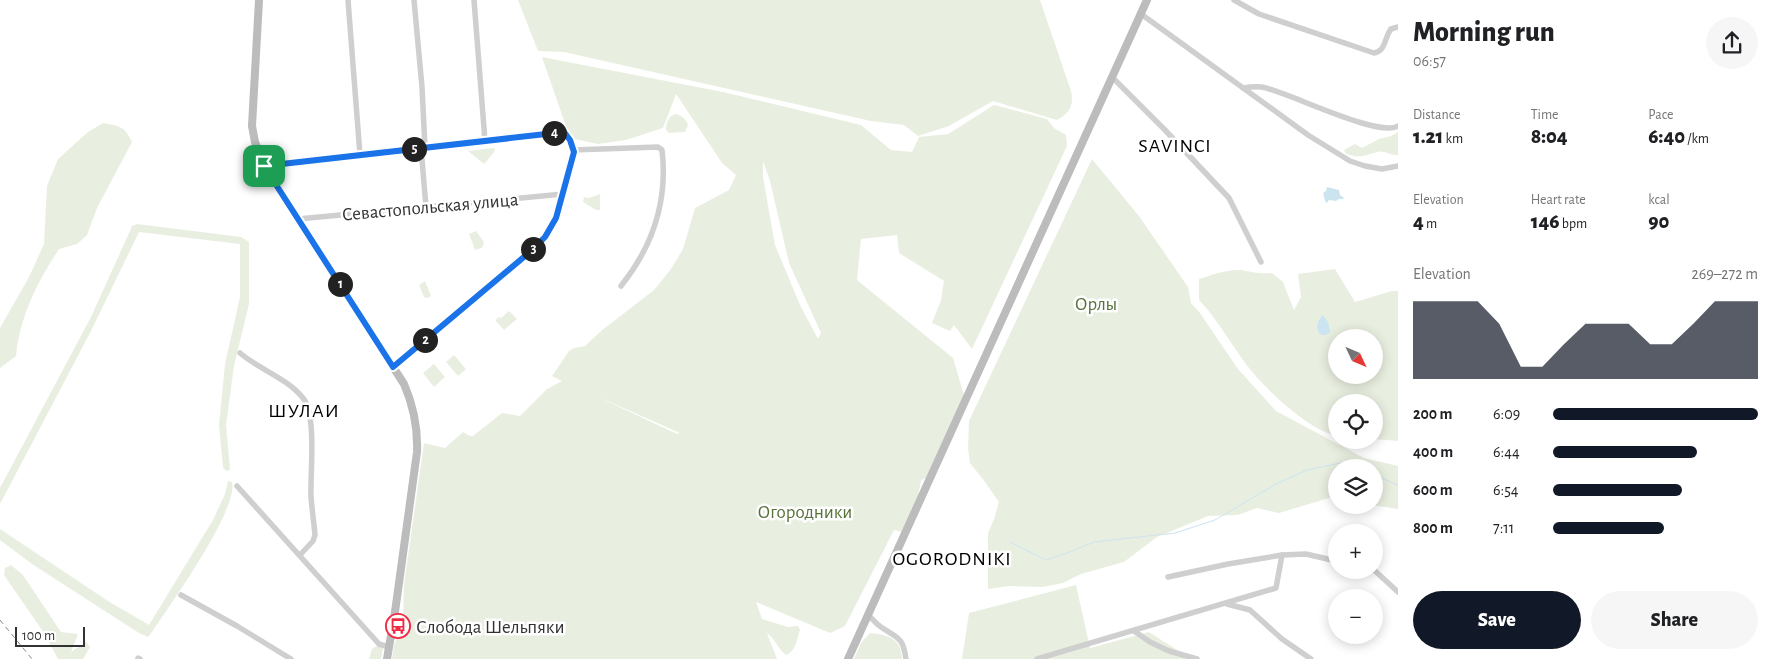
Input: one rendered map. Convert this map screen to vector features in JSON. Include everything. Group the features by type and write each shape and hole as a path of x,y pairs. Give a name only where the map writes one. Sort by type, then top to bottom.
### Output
{"main road":[{"path":"259,0 252,126 255,142 264,166 393,367 408,392 414,409 418,432 409,519 387,659"},
{"path":"848,659 1147,0"}],"street":[{"path":"348,0 360,155"},
{"path":"414,0 422,87 426,207"},
{"path":"474,0 485,141"},
{"path":"1234,0 1259,14 1374,53 1379,52 1383,48 1391,29 1398,27"},
{"path":"1141,14 1308,135 1350,161 1382,169 1398,166"},
{"path":"1112,77 1229,198 1261,262"},
{"path":"1243,88 1261,86 1312,106 1381,128 1394,129 1398,126"},
{"path":"264,166 564,132 570,140 573,150 563,194 556,218 548,232 539,243 393,367"},
{"path":"573,150 658,147 662,150 663,188 654,232 638,264 621,286"},
{"name":"Севастопольская улица","path":"298,219 563,194"},
{"path":"240,353 252,363 295,390 308,406 312,440 311,496 315,535 313,541 300,555"},
{"path":"237,486 379,644 389,647"},
{"path":"1168,577 1282,555 1306,554 1328,559"},
{"path":"1037,659 1276,588 1282,555"},
{"path":"1383,578 1398,592"},
{"path":"181,596 237,626 292,659"},
{"path":"1226,604 1250,610 1282,639 1311,659"},
{"path":"869,616 880,626 893,633 903,643 906,659"},
{"path":"1134,631 1150,642 1169,651 1197,659"}],"green space":[{"path":"518,0 1040,0 1071,91 1072,100 1068,111 1057,120 993,101 949,126 918,136 904,125 871,121 564,52 538,51"},
{"name":"Огородники","path":"542,57 723,92 861,125 891,150 912,152 919,137 948,134 994,105 1047,119 1054,128 1066,135 1067,146 972,349 954,325 950,331 932,323 941,300 944,281 899,253 897,235 861,239 857,280 953,358 964,395 926,478 921,480 917,502 903,532 894,530 845,626 830,633 756,602 762,619 788,627 798,626 800,630 794,648 786,655 767,633 777,659 392,659 394,645 400,631 403,616 404,584 424,443 445,448 463,432 473,436 502,413 520,416 547,389 562,381 552,376 569,351 585,346 601,331 654,290 671,269 683,249 695,208 729,190 736,175 722,163 676,94 663,128 626,140 598,144 570,138","holes":["763,161 770,181 789,263 821,333 818,339 800,305 775,245 763,177","596,396 680,433 677,434"]},
{"path":"676,114 684,118 688,125 685,132 669,133 666,130 667,122 671,116"},
{"path":"103,123 121,128 127,133 132,142 97,208 87,235 77,244 59,249 44,274 31,300 21,327 16,356 0,368 0,328 29,277 44,244 47,186 58,159 88,132"},
{"path":"1398,132 1398,155 1380,152 1356,156 1346,154 1344,150 1355,144 1362,148"},
{"path":"494,148 495,151 484,164 468,151"},
{"name":"Орлы","path":"1092,159 1139,216 1188,287 1191,303 1200,313 1238,369 1276,411 1328,439 1328,449 1347,449 1368,459 1328,459 1328,498 1279,513 1257,508 1238,515 1208,516 1157,537 1124,562 1081,574 1063,583 1043,587 1009,586 988,589 988,533 999,502 970,463 968,449 969,421"},
{"path":"600,194 600,210 596,210 583,202 584,197 589,198"},
{"path":"137,224 241,237 249,242 249,304 234,366 226,425 230,469 228,471 223,467 219,425 225,364 240,297 240,244 139,232 91,331 0,504 0,488 91,317 132,226"},
{"path":"476,231 484,242 482,248 475,250 469,234"},
{"path":"1335,269 1355,302 1398,291 1398,441 1383,440 1383,394 1328,394 1328,433 1292,411 1254,374 1199,300 1199,279 1230,270 1272,273 1283,282 1294,310 1301,297 1298,274"},
{"path":"425,281 431,296 427,298 424,297 419,285"},
{"path":"509,311 517,319 504,330 495,320 499,317 501,318"},
{"path":"454,355 466,369 458,376 446,362"},
{"path":"434,364 445,377 434,387 423,373"},
{"path":"1383,462 1398,466 1398,509 1383,507"},
{"path":"228,481 232,482 231,495 215,534 187,580 148,637 32,564 0,540 0,529 108,601 149,625 213,520 225,494"},
{"path":"11,565 23,575 61,632 78,634 71,652 86,642 90,647 83,659 58,659 44,633 4,575 5,568"},
{"path":"1076,585 1090,648 1149,632 1191,659 962,659 969,613"},
{"path":"870,633 888,637 896,642 902,659 854,659 861,643"},
{"path":"378,645 383,648 381,659 369,659 372,649"}],"water":[{"path":"1327,187 1339,190 1340,195 1344,198 1336,201 1329,200 1327,203 1323,193"},
{"path":"1323,315 1328,322 1329,329 1326,335 1319,333 1317,328 1319,320"}],"waterway":[{"path":"1010,542 1046,560 1094,542 1175,533 1215,520 1278,483 1307,470 1328,466"},
{"path":"1383,479 1398,485"}],"railway":[{"path":"0,620 32,659"}],"place":[{"name":"Слобода Шельпяки","path":"398,626"}],"district":[{"name":"SAVINCI","path":"1175,145"},
{"name":"ШУЛАИ","path":"304,410"},
{"name":"OGORODNIKI","path":"952,558"}],"route":[{"path":"564,132 570,140 574,152 556,218 545,237 531,251 393,367 264,166 564,132"}]}
